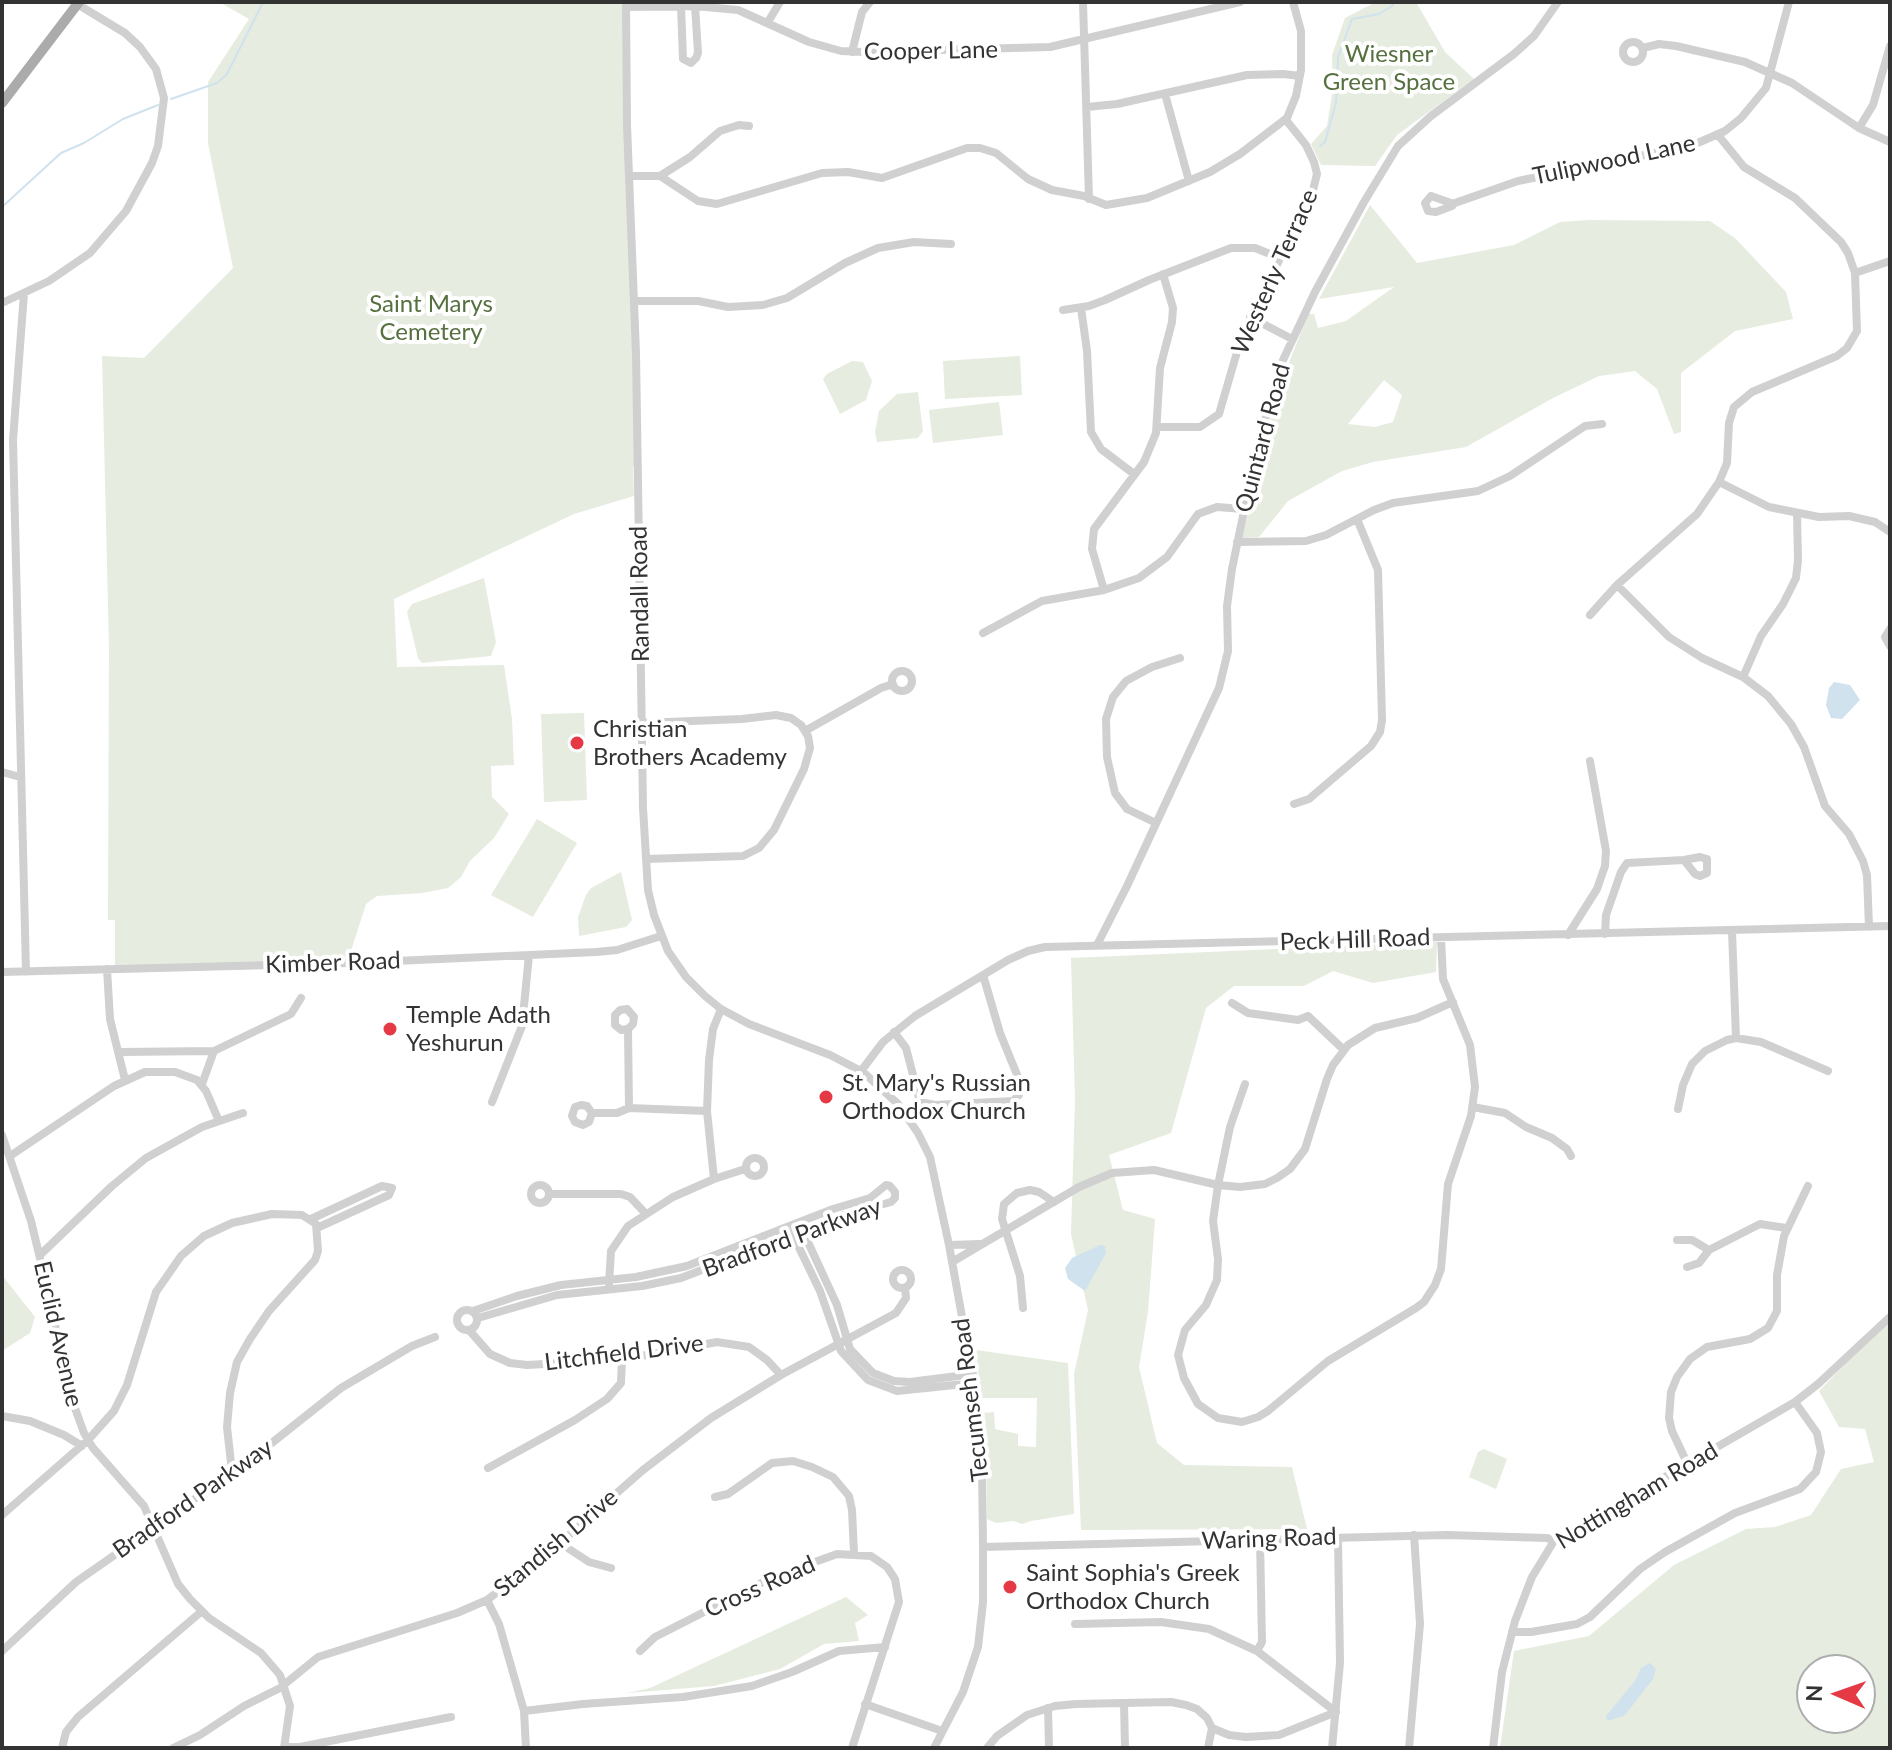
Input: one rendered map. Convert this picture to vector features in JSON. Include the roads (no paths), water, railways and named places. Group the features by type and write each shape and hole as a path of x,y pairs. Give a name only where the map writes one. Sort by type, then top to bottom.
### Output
{"main road":[{"path":"2,103 78,3"}],"street":[{"path":"768,22 780,2"},
{"path":"852,52 862,12 870,2"},
{"path":"1083,2 1089,199"},
{"name":"Cooper Lane","path":"626,5 738,10 809,42 852,52 1036,48 1240,2"},
{"path":"660,176 698,201 717,204 822,173 848,172 882,178 967,148 980,148 996,153 1038,185 1106,205 1147,198 1189,181 1240,154 1286,120 1300,76 1301,31 1293,2"},
{"name":"Quintard Road","path":"1097,945 1219,688 1225,669 1227,606 1243,509 1275,383 1292,339 1364,202 1398,146 1431,116 1534,36 1558,2"},
{"name":"Tulipwood Lane","path":"1452,204 1518,181 1671,151 1718,135 1741,118 1766,88 1789,2"},
{"path":"2,303 64,272 90,253 109,233 141,186 162,129 164,93 152,62 125,33 78,3"},
{"name":"Randall Road","path":"626,5 648,890 661,936 686,977 721,1009 861,1071"},
{"path":"681,6 683,59 691,63 698,53 695,6"},
{"path":"1643,48 1659,44 1713,53 1771,73 1818,99 1859,128 1890,142"},
{"path":"1859,128 1873,105 1890,46"},
{"path":"1087,107 1165,94 1247,75 1300,76"},
{"path":"1165,94 1189,181"},
{"name":"Westerly Terrace","path":"1157,427 1189,429 1200,427 1215,418 1223,402 1242,335 1312,194 1317,174 1311,155 1286,120"},
{"path":"629,176 660,176 690,157 720,131 739,125 749,126"},
{"path":"1590,615 1617,585 1697,514 1719,482 1727,463 1729,423 1734,407 1752,392 1837,356 1854,339 1858,323 1855,273 1848,253 1836,237 1795,198 1744,167 1718,135"},
{"path":"635,301 698,301 749,307 763,305 787,298 845,263 878,248 914,242 951,244"},
{"path":"1063,310 1105,300 1163,274 1237,247 1255,248 1280,258"},
{"path":"1855,273 1890,261"},
{"path":"1104,590 1092,549 1094,529 1149,452 1157,427 1160,368 1173,308 1163,274"},
{"path":"24,293 15,394 13,479 26,972"},
{"path":"1081,308 1087,351 1091,432 1101,449 1134,474"},
{"path":"1250,317 1292,339"},
{"path":"2,395 15,394"},
{"path":"1237,542 1306,541 1399,502 1491,487 1585,426 1602,424"},
{"path":"2,482 13,479"},
{"path":"1719,482 1769,507 1819,517 1849,516 1875,522 1890,532"},
{"path":"983,633 1042,601 1124,585 1152,570 1167,557 1198,514 1217,507 1243,509"},
{"path":"1743,677 1761,636 1796,578 1797,513"},
{"path":"1294,804 1309,799 1371,746 1380,732 1378,570 1357,519"},
{"path":"1617,585 1684,648 1743,677 1768,696 1791,724 1804,747 1825,806 1855,843 1867,875 1869,927"},
{"path":"1890,629 1885,637 1890,646"},
{"path":"1156,823 1127,809 1115,793 1107,757 1106,719 1113,697 1126,681 1144,670 1180,658"},
{"path":"805,731 893,684"},
{"path":"642,723 776,715 791,718 805,731 810,742 809,758 774,830 759,848 743,856 646,859"},
{"path":"1568,935 1597,889 1605,866 1606,851 1590,761"},
{"path":"2,772 20,777"},
{"path":"1605,934 1606,915 1627,863 1684,860"},
{"name":"Peck Hill Road","path":"861,1071 894,1032 983,975 1028,951 1053,947 1890,926"},
{"path":"1732,931 1736,1038"},
{"name":"Kimber Road","path":"2,972 529,955 617,950 661,936"},
{"path":"1245,1084 1230,1127 1218,1185 1213,1221 1218,1259 1217,1280 1206,1305 1185,1330 1178,1355 1184,1378 1198,1404 1218,1418 1242,1422 1268,1411 1328,1361 1416,1308 1431,1294 1441,1269 1448,1184 1473,1107 1473,1056 1443,979 1441,938"},
{"path":"492,1102 522,1026 529,955"},
{"path":"107,969 110,1019 125,1080"},
{"path":"894,1032 906,1048 920,1102 935,1105 1013,1101 1019,1095 1020,1082 1000,1033 983,975"},
{"path":"119,1052 214,1051 291,1014 301,998"},
{"path":"952,1262 1097,1178 1122,1170 1154,1170 1218,1185 1252,1187 1277,1178 1290,1169 1308,1142 1327,1079 1344,1050 1375,1028 1417,1018 1453,1002"},
{"path":"1232,1003 1248,1013 1298,1020 1308,1016 1344,1050"},
{"path":"714,1179 707,1111 709,1060 713,1029 721,1009"},
{"path":"628,1029 629,1108"},
{"path":"1678,1109 1692,1064 1715,1044 1736,1038 1761,1042 1828,1071"},
{"path":"202,1084 214,1051"},
{"name":"Tecumseh Road","path":"861,1071 898,1104 918,1133 935,1176 973,1378 982,1464 983,1602 978,1647 963,1692 934,1748"},
{"path":"10,1156 125,1080 145,1072 187,1075 202,1084 219,1121"},
{"path":"1473,1107 1505,1113 1526,1127 1552,1138 1571,1156"},
{"path":"592,1113 617,1113 629,1108 707,1111"},
{"path":"40,1255 135,1166 166,1145 243,1113"},
{"name":"Euclid Avenue","path":"2,1135 40,1255 63,1375 85,1443 137,1496 155,1526 178,1584 202,1611 261,1653 285,1684"},
{"path":"609,1284 611,1251 628,1226 673,1197 745,1169"},
{"name":"Bradford Parkway","path":"475,1315 609,1284 642,1286 681,1278 791,1230 891,1202 895,1198 894,1189 886,1185 870,1198 801,1227"},
{"path":"311,1219 382,1186 391,1187 389,1195 317,1228"},
{"path":"1688,1465 1669,1418 1671,1392 1677,1377 1690,1359 1707,1347 1750,1339 1768,1328 1777,1311 1779,1259 1786,1228 1808,1186"},
{"path":"1023,1308 1020,1276 1002,1219 1004,1204 1017,1193 1030,1190 1054,1202"},
{"path":"549,1194 621,1194 630,1197 646,1214"},
{"path":"4,1511 103,1426 123,1394 156,1292 181,1256 214,1230 232,1223 272,1214 294,1214 311,1219 317,1228 318,1251 315,1260 269,1311 237,1362 227,1427 232,1472"},
{"path":"1687,1267 1699,1263 1709,1250 1760,1224 1786,1228"},
{"path":"801,1227 837,1305 842,1342"},
{"path":"791,1230 842,1342 867,1367 894,1381 973,1378"},
{"path":"1677,1240 1692,1240 1709,1250"},
{"path":"949,1245 981,1244"},
{"name":"Standish Drive","path":"173,1748 285,1684 318,1657 471,1608 487,1600 513,1583 678,1442 711,1418 781,1375 896,1313 906,1298 905,1288"},
{"path":"465,1310 475,1315 477,1325 469,1330 461,1328 458,1318 465,1310"},
{"name":"Nottingham Road","path":"1493,1748 1502,1672 1512,1632 1532,1577 1554,1541 1795,1402 1890,1317"},
{"name":"Litchfield Drive","path":"469,1330 490,1354 510,1363 527,1365 622,1358 709,1343 732,1343 758,1352 781,1375"},
{"name":"Bradford Parkway","path":"4,1644 76,1582 232,1472 341,1388 412,1346 435,1337"},
{"path":"488,1468 607,1399 621,1383 622,1358"},
{"path":"1512,1632 1542,1631 1577,1624 1590,1617 1640,1569 1665,1552 1735,1513 1800,1489 1816,1472 1821,1452 1817,1433 1795,1402"},
{"path":"2,1416 30,1421 85,1443"},
{"path":"715,1497 728,1494 772,1463 793,1461 833,1477 849,1496 854,1553 880,1561 898,1587 897,1610 852,1748"},
{"path":"1409,1748 1420,1624 1414,1535"},
{"name":"Waring Road","path":"983,1547 1414,1535 1547,1538 1554,1541"},
{"path":"1332,1748 1340,1649 1338,1538"},
{"path":"1257,1651 1262,1642 1260,1540"},
{"path":"560,1543 589,1562 611,1568"},
{"name":"Cross Road","path":"640,1651 655,1637 773,1577 821,1559 854,1553"},
{"path":"487,1600 499,1624 524,1711 526,1748"},
{"path":"62,1748 66,1732 78,1717 202,1611"},
{"path":"1075,1624 1136,1621 1190,1625 1220,1633 1257,1651 1336,1712"},
{"path":"524,1711 683,1697 752,1686 839,1651 885,1647"},
{"path":"285,1684 290,1714 284,1747 300,1747 451,1717"},
{"path":"987,1748 1016,1721 1048,1708 1076,1704 1171,1702 1197,1709 1207,1718 1212,1728 1208,1748"},
{"path":"1124,1703 1125,1748"},
{"path":"865,1704 942,1731"},
{"path":"1048,1708 1049,1748"},
{"path":"1212,1728 1229,1735 1266,1736 1295,1730 1336,1712"}],"water":[{"path":"1834,682 1850,685 1860,700 1842,719 1831,718 1826,705 1829,688"},
{"path":"1100,1245 1105,1246 1106,1253 1085,1291 1068,1279 1065,1268 1072,1258"},
{"path":"1650,1663 1656,1669 1653,1679 1624,1716 1607,1721 1606,1716 1635,1681 1641,1668"}],"waterway":[{"path":"171,99 217,83 227,74 263,2"},
{"path":"1320,146 1325,142 1336,103 1338,57 1352,19 1379,14 1394,2"},
{"path":"2,207 61,153 123,119 158,105"}],"place":[{"name":"Christian Brothers Academy","path":"577,743"},
{"name":"Temple Adath Yeshurun","path":"390,1029"},
{"name":"St. Mary's Russian Orthodox Church","path":"826,1097"},
{"name":"Saint Sophia's Greek Orthodox Church","path":"1010,1587"}],"park label":[{"name":"Wiesner Green Space","path":"1389,68"},
{"name":"Saint Marys Cemetery","path":"431,318"}]}
